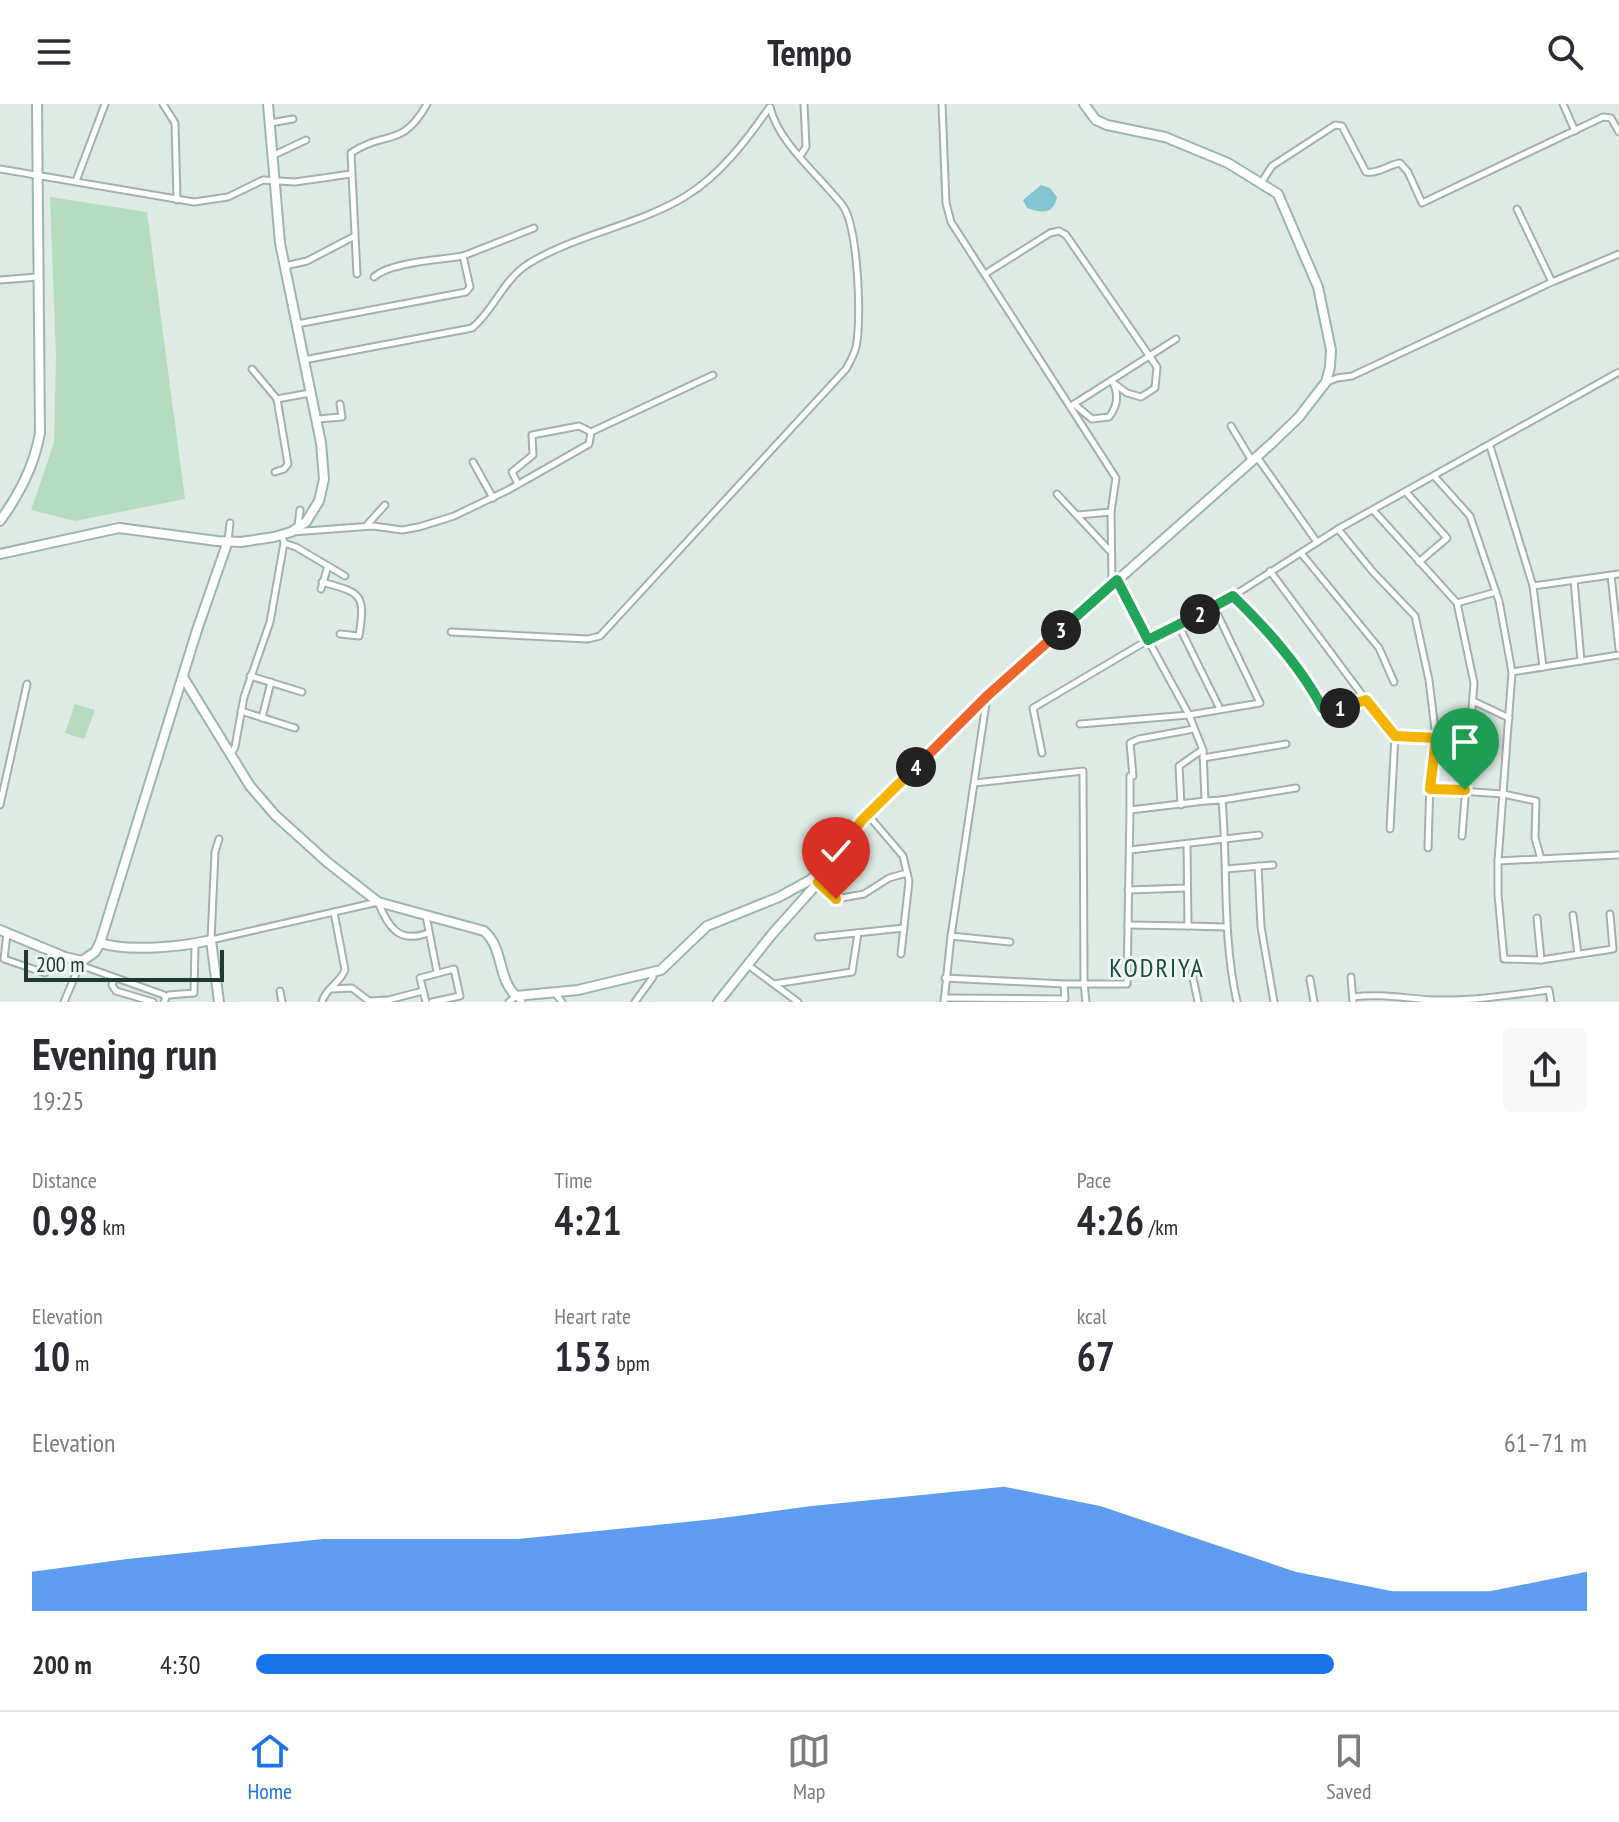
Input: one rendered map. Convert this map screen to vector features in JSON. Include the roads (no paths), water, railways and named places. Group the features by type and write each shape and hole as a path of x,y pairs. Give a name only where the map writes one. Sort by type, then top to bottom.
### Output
{"street":[{"path":"0,521 27,479 36,456 40,433 37,104"},
{"path":"76,181 105,104"},
{"path":"163,104 175,123 177,200"},
{"path":"268,104 273,180 284,266 316,419 324,479 319,501 306,522 289,535"},
{"path":"357,274 351,153 402,135 427,104"},
{"path":"800,156 806,147 804,104"},
{"path":"942,104 948,213 957,234 1072,405 1116,478 1110,550 1114,583 1189,715 1203,750 1205,801"},
{"path":"722,1000 747,964 818,882 868,815 987,696 1299,417 1326,382 1331,350 1318,287 1278,194 1228,163 1165,137 1096,120 1084,104"},
{"path":"1563,104 1575,131"},
{"path":"451,632 588,639 600,636 846,369 855,349 858,322 851,224 843,207 776,125 770,106"},
{"path":"304,360 472,328 524,267 685,196 706,181 739,147 770,106"},
{"path":"1261,183 1272,166 1335,125 1342,126 1366,172 1400,163 1408,172 1422,203 1603,117 1611,118 1619,132"},
{"path":"269,123 293,119"},
{"path":"271,157 306,140"},
{"path":"0,169 194,202 228,197 257,182 295,182 351,174"},
{"path":"1517,209 1552,282"},
{"path":"374,277 381,271 393,268 463,256 534,228"},
{"path":"985,274 1050,233 1063,232 1157,367 1155,388 1141,397 1127,393 1111,381"},
{"path":"284,266 307,261 353,237"},
{"path":"1326,382 1352,376 1619,254"},
{"path":"296,324 466,292 470,287 463,256"},
{"path":"0,280 39,277"},
{"path":"1072,405 1176,339"},
{"path":"252,369 277,399 288,464 275,472"},
{"path":"1042,753 1033,708 1148,640 1233,596 1338,529 1619,372"},
{"path":"591,432 713,375"},
{"path":"1072,405 1092,419 1109,417 1117,404 1117,394 1111,381"},
{"path":"277,399 310,393"},
{"path":"316,419 342,417 340,404"},
{"path":"518,484 512,472 533,455 532,435 579,426 591,432"},
{"path":"1231,426 1317,542"},
{"path":"0,554 119,528 228,541 366,526 402,530 419,527 454,516 493,498 589,444 591,432"},
{"path":"1490,446 1533,586 1543,667"},
{"path":"473,462 493,498"},
{"path":"1435,477 1470,516 1496,592 1512,672 1498,861 1504,959 1541,960 1613,949 1610,914"},
{"path":"1406,492 1447,538 1419,562"},
{"path":"1057,494 1110,550"},
{"path":"366,526 385,505"},
{"path":"230,754 235,747 250,676 270,622 289,535 300,510"},
{"path":"1373,510 1457,603 1474,683 1462,836"},
{"path":"1077,515 1111,512"},
{"path":"64,1002 81,963 95,952 100,943 228,541 230,523"},
{"path":"1338,529 1415,616 1429,680 1436,738 1428,848"},
{"path":"289,535 296,547 345,576"},
{"path":"1301,553 1379,648 1394,682"},
{"path":"328,566 322,586 354,591 359,598 359,636 340,634"},
{"path":"1270,571 1395,736 1390,829"},
{"path":"1533,586 1619,574"},
{"path":"1512,672 1619,652 1611,575"},
{"path":"1574,580 1581,661"},
{"path":"1457,603 1496,592"},
{"path":"1233,596 1259,621 1311,687 1323,709 1347,707 1366,700"},
{"path":"1080,724 1189,715 1260,703 1214,607"},
{"path":"1179,626 1220,709"},
{"path":"250,676 302,692"},
{"path":"183,677 250,786 275,815 378,902 385,919 395,931 415,938 428,933"},
{"path":"262,718 271,682"},
{"path":"0,805 27,684"},
{"path":"987,696 944,1000 1065,999 1064,984"},
{"path":"1473,701 1509,718"},
{"path":"241,711 295,728"},
{"path":"945,978 1127,984 1130,743 1194,729"},
{"path":"1395,736 1436,738"},
{"path":"1203,758 1286,744"},
{"path":"1181,805 1179,766 1203,750"},
{"path":"975,783 1083,771 1086,1002"},
{"path":"1130,810 1296,788"},
{"path":"1430,789 1503,794 1536,801 1535,838 1541,859"},
{"path":"1222,800 1228,962 1237,1002"},
{"path":"868,815 903,856 907,873 901,954"},
{"path":"1130,850 1259,835"},
{"path":"219,839 215,852 211,940 219,1002"},
{"path":"1187,845 1188,926"},
{"path":"1498,861 1619,855"},
{"path":"100,943 118,947 195,944 388,902 484,931 494,939 508,988 516,1000 661,970 707,926 779,897 810,880 831,862"},
{"path":"1226,869 1273,865"},
{"path":"1258,866 1261,927 1274,1002"},
{"path":"818,882 836,899 864,894 889,878 907,873"},
{"path":"1128,890 1187,888"},
{"path":"322,1002 323,996 345,970 334,912"},
{"path":"425,915 437,972"},
{"path":"1573,915 1578,954"},
{"path":"1537,918 1541,960"},
{"path":"1128,925 1226,927"},
{"path":"818,937 904,928"},
{"path":"53,951 45,973 4,959 4,932 53,951 114,978 164,995 164,1002"},
{"path":"774,984 852,972 858,933"},
{"path":"951,936 1010,942"},
{"path":"169,995 194,993 195,944"},
{"path":"747,964 798,1002"},
{"path":"426,1002 420,978 454,969 460,996 432,1002"},
{"path":"1192,973 1198,1002"},
{"path":"635,1002 653,977"},
{"path":"1351,977 1353,1000 1465,1000 1549,990 1551,1002"},
{"path":"114,978 112,985 116,991 153,1002"},
{"path":"1310,979 1314,1002"},
{"path":"331,989 352,988 369,1001 388,1000 423,991"},
{"path":"280,991 282,1002"},
{"path":"559,992 562,1002"},
{"path":"1523,994 1524,1002"}],"water":[{"path":"1041,185 1050,188 1057,197 1053,207 1041,211 1027,208 1023,200"}],"district":[{"name":"KODRIYA","path":"1157,967"}]}
